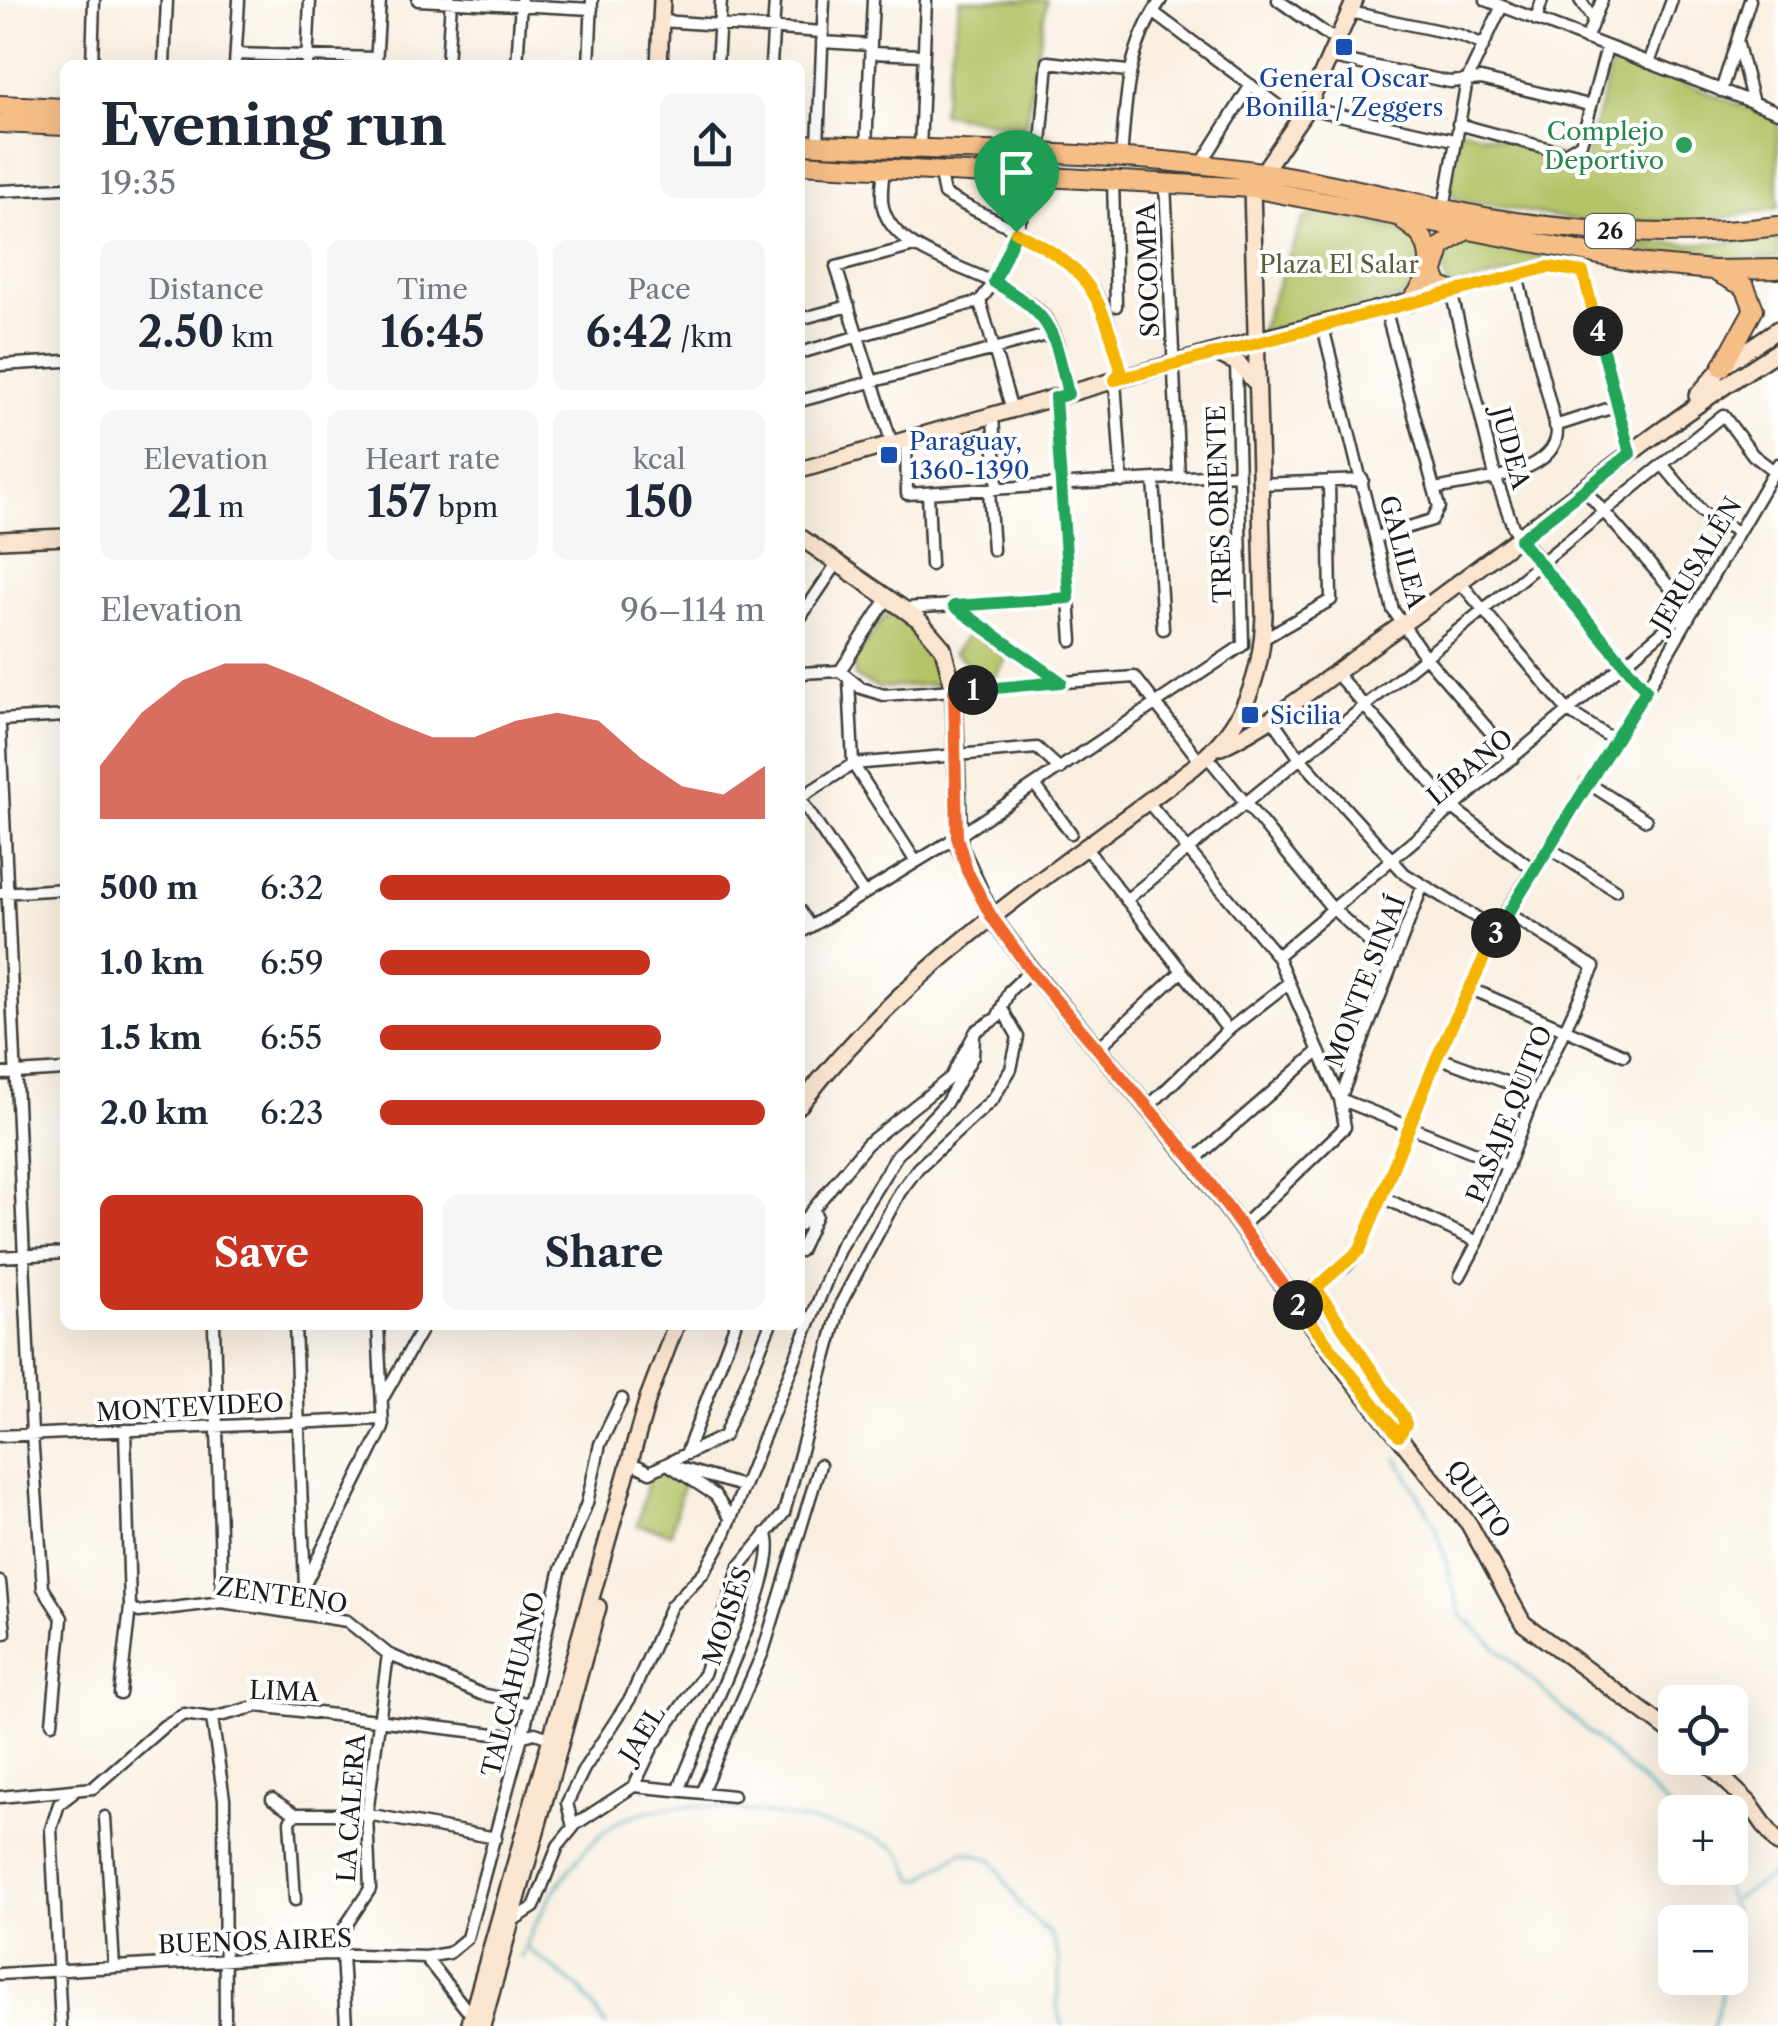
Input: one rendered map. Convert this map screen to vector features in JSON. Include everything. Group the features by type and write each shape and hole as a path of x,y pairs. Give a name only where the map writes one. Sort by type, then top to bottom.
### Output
{"highway":[{"path":"0,105 60,108"},
{"path":"0,123 60,126"},
{"name":"26","path":"809,144 920,150 1112,178 1166,182 1256,180 1521,222 1620,232 1778,226"},
{"path":"871,148 879,168"},
{"name":"26","path":"805,164 939,170 1121,160 1200,166 1396,218 1646,264 1778,270"},
{"path":"1396,218 1423,236 1429,251 1426,279 1417,300"},
{"path":"1417,300 1434,274 1442,246 1465,230"},
{"path":"1713,270 1745,287 1753,303 1751,321 1722,366"},
{"path":"1434,274 1439,286 1451,291"}],"main road":[{"path":"659,60 662,0"},
{"path":"1207,756 1248,705 1263,639 1253,341 1256,180 1305,111 1352,6"},
{"path":"805,469 1253,341 1451,291"},
{"path":"1685,410 1722,366 1778,328"},
{"path":"805,1100 908,985 991,916 1207,756 1273,720 1520,540 1685,410 1778,351"},
{"path":"1214,352 1236,362 1254,382"},
{"path":"0,540 60,536"},
{"name":"QUITO","path":"805,541 925,625 943,648 954,691 957,837 967,871 991,916 1030,970 1194,1161 1294,1300 1469,1524 1532,1630 1658,1723"},
{"path":"598,1587 648,1398 676,1330"},
{"path":"477,2020 548,1737 638,1466 677,1330"},
{"path":"477,2020 511,1922 548,1737"},
{"path":"1720,1775 1749,1803 1778,1844"}],"street":[{"path":"92,60 94,0"},
{"path":"164,60 167,0"},
{"path":"239,0 235,59 307,60 310,0"},
{"path":"376,60 380,0"},
{"path":"418,0 592,4 588,60"},
{"path":"717,60 721,0"},
{"path":"771,60 775,0"},
{"path":"809,144 824,0"},
{"path":"871,148 873,0"},
{"path":"920,150 926,0"},
{"path":"1121,160 1127,71 1161,0"},
{"path":"1278,0 1328,36 1340,38"},
{"path":"1486,0 1778,112"},
{"path":"1536,20 1542,0"},
{"path":"1580,0 1594,21"},
{"path":"1586,39 1602,0"},
{"path":"1649,63 1672,0"},
{"path":"1721,91 1750,0"},
{"path":"447,60 451,1"},
{"path":"517,60 521,2"},
{"path":"1352,6 1459,34 1484,45"},
{"path":"1444,208 1467,80 1501,8"},
{"path":"1153,12 1281,108 1454,140"},
{"path":"661,21 773,28 871,49 922,55"},
{"path":"1737,40 1753,103"},
{"path":"1458,124 1565,153 1575,151 1581,143 1607,47"},
{"path":"1332,58 1450,82 1481,78 1589,105"},
{"path":"805,352 980,301 994,282 1016,232 1039,165 1048,62 1127,71"},
{"path":"1200,166 1252,85"},
{"path":"879,168 882,206 895,228 914,246 1026,300 1045,317 1054,333 1062,396 1062,487 1072,642"},
{"path":"939,170 944,194 1056,252 1086,278 1104,310 1121,370 1115,380 1122,482"},
{"path":"1112,178 1116,306"},
{"name":"SOCOMPA","path":"1166,182 1171,364 1180,477"},
{"path":"0,191 60,188"},
{"path":"914,246 836,266 873,384 899,442 906,494 1238,474"},
{"path":"1451,291 1549,267 1583,272 1630,454"},
{"path":"1435,489 1546,460 1556,443 1516,276"},
{"name":"JUDEA","path":"1451,291 1496,476 1520,540 1646,690"},
{"path":"980,301 1012,410"},
{"path":"805,317 849,306"},
{"path":"1376,537 1432,520 1438,511 1385,308"},
{"name":"GALILEA","path":"1322,323 1393,610 1424,655 1513,758"},
{"path":"805,400 1054,333"},
{"path":"0,365 60,361"},
{"name":"TRES ORIENTE","path":"1158,704 1243,645 1236,362"},
{"path":"1555,426 1617,406"},
{"path":"1126,900 1298,756 1722,415 1753,456 1776,467"},
{"path":"992,416 993,550"},
{"path":"1662,464 1702,512 1738,532"},
{"name":"JERUSALÉN","path":"1294,1300 1354,1258 1384,1198 1437,1057 1506,912 1646,690 1689,609 1776,467"},
{"path":"1154,479 1164,629"},
{"path":"1263,639 1331,600 1329,480"},
{"path":"1258,484 1363,480"},
{"path":"1585,490 1689,609"},
{"path":"928,493 931,565"},
{"path":"805,611 838,562"},
{"path":"1460,582 1568,711 1614,740"},
{"path":"902,609 1069,598"},
{"path":"887,600 844,675 853,764 916,862"},
{"path":"954,606 1061,682"},
{"name":"LÍBANO","path":"1276,956 1689,609"},
{"path":"1335,672 1452,808 1535,871"},
{"path":"805,673 844,675 867,692 884,695 1135,677 1207,756 1331,907 1393,964"},
{"path":"805,930 957,837 1158,704"},
{"path":"52,1723 62,1618 43,1588 32,1434 16,1073 3,893 0,723 60,717"},
{"path":"1273,720 1298,756 1391,860 1497,930"},
{"path":"805,796 853,764 1041,749 1060,769"},
{"path":"1586,782 1646,820"},
{"path":"1035,785 1071,833"},
{"path":"1148,802 1276,956 1340,1100 1508,1166"},
{"path":"805,806 864,894"},
{"path":"1084,848 1228,1030"},
{"path":"1548,848 1615,890"},
{"name":"MONTE SINAÍ","path":"1242,1226 1345,1127 1340,1100 1424,885"},
{"path":"3,893 60,889"},
{"name":"PASAJE QUITO","path":"1460,1276 1478,1242 1535,1093 1594,967 1506,912"},
{"path":"805,1220 867,1144 951,1077 974,1036 1002,1009 1008,990 1030,970"},
{"path":"1097,1049 1182,971"},
{"path":"1148,1108 1228,1030 1287,984"},
{"path":"1469,988 1624,1054"},
{"name":"MOISÉS","path":"680,1787 737,1657 770,1552 766,1533 784,1513 840,1303 900,1192 918,1168 968,1126 1004,1084 1018,1038 1002,1009"},
{"path":"572,1827 568,1803 584,1769 631,1697 671,1606 704,1572 722,1541 742,1486 765,1443 826,1279 859,1214 897,1155 946,1103 973,1056 974,1036"},
{"path":"1194,1161 1318,1052"},
{"path":"1437,1057 1535,1093"},
{"path":"0,1074 60,1070"},
{"path":"1384,1198 1478,1242"},
{"path":"805,1239 819,1207"},
{"path":"0,1257 60,1253"},
{"name":"QUITO","path":"1316,1288 1403,1416 1406,1424 1399,1436"},
{"path":"214,1330 222,1602"},
{"path":"295,1330 306,1614"},
{"path":"306,1583 381,1431 378,1330"},
{"path":"383,1396 421,1330"},
{"path":"686,1454 733,1330"},
{"path":"638,1466 650,1472 717,1443 724,1436 768,1330"},
{"name":"TALCAHUANO","path":"425,1957 448,1953 467,1938 526,1722 560,1572 587,1503 600,1444 622,1399"},
{"name":"MONTEVIDEO","path":"0,1436 381,1419"},
{"path":"120,1694 130,1608 125,1430"},
{"path":"669,1465 742,1486"},
{"path":"669,1465 715,1496 729,1518"},
{"path":"702,1790 763,1652 820,1465"},
{"name":"JAEL","path":"511,1922 534,1907 558,1846 572,1827 634,1786 652,1748 704,1674 740,1566 766,1533"},
{"path":"0,1582 5,1633"},
{"name":"ZENTENO","path":"130,1608 139,1612 222,1602 347,1621 388,1654 482,1694 530,1704"},
{"name":"LA CALERA","path":"327,1954 370,1889 367,1814 388,1654"},
{"name":"LIMA","path":"0,1797 74,1792 104,1781 172,1719 184,1714 212,1718 258,1706 548,1737"},
{"path":"212,1718 224,1799 225,2026"},
{"path":"526,1722 548,1737"},
{"path":"634,1786 680,1787 733,1796"},
{"path":"60,2026 51,1828 59,1804 74,1792"},
{"path":"272,1799 296,1814 367,1814 496,1838"},
{"path":"295,1900 290,1820 296,1814"},
{"path":"106,1816 114,1967"},
{"name":"BUENOS AIRES","path":"0,1974 327,1954 425,1957"},
{"path":"342,1954 346,2026"},
{"path":"425,1957 477,2020"}],"green space":[{"path":"960,0 1047,0 1025,128 941,113"},
{"name":"Complejo Deportivo","path":"1614,55 1778,120 1778,208 1708,221 1579,221 1455,199 1450,188 1460,128 1584,163"},
{"name":"Plaza El Salar","path":"1319,211 1407,231 1420,246 1421,278 1401,298 1259,333 1303,219"},
{"path":"1778,235 1778,258 1660,253 1542,236 1690,243"},
{"name":"Plaza El Salar","path":"1461,241 1550,259 1549,265 1448,288 1441,259"},
{"path":"894,613 913,625 933,650 944,681 941,684 878,688 855,677 853,660 885,616"},
{"path":"970,631 1007,657 993,680 954,653"},
{"path":"650,1472 684,1481 671,1533 637,1525"}],"waterway":[{"path":"1397,1458 1436,1526 1461,1615 1658,1796"},
{"path":"521,1958 536,1922 559,1884 587,1849 617,1823 668,1808 742,1810 836,1827 886,1843 900,1852 914,1879 920,1880 962,1852 992,1859 1022,1908 1051,1935 1060,1962 1057,2007 1063,2026"},
{"path":"1733,1899 1778,1873"},
{"path":"1723,1885 1731,1905"},
{"path":"526,1947 581,1990 606,2026"},
{"path":"1713,2026 1721,1995"}],"place":[{"name":"General Oscar Bonilla / Zeggers","path":"1344,47"},
{"name":"Complejo Deportivo","path":"1684,145"},
{"name":"Paraguay, 1360-1390","path":"889,455"},
{"name":"Sicilia","path":"1250,715"}],"route":[{"path":"1016,232 1056,252 1093,289 1108,319 1121,370 1115,380 1322,323 1549,267 1583,272 1630,454 1520,540 1646,690 1506,912 1437,1057 1384,1198 1360,1250 1316,1288 1403,1416 1406,1427 1399,1436 1348,1374 1194,1161 1030,970 991,916 962,858 956,824 954,691 1061,682 954,606 1069,598 1055,398 1068,394 1054,333 1045,317 1026,300 994,282 1016,232"}]}
